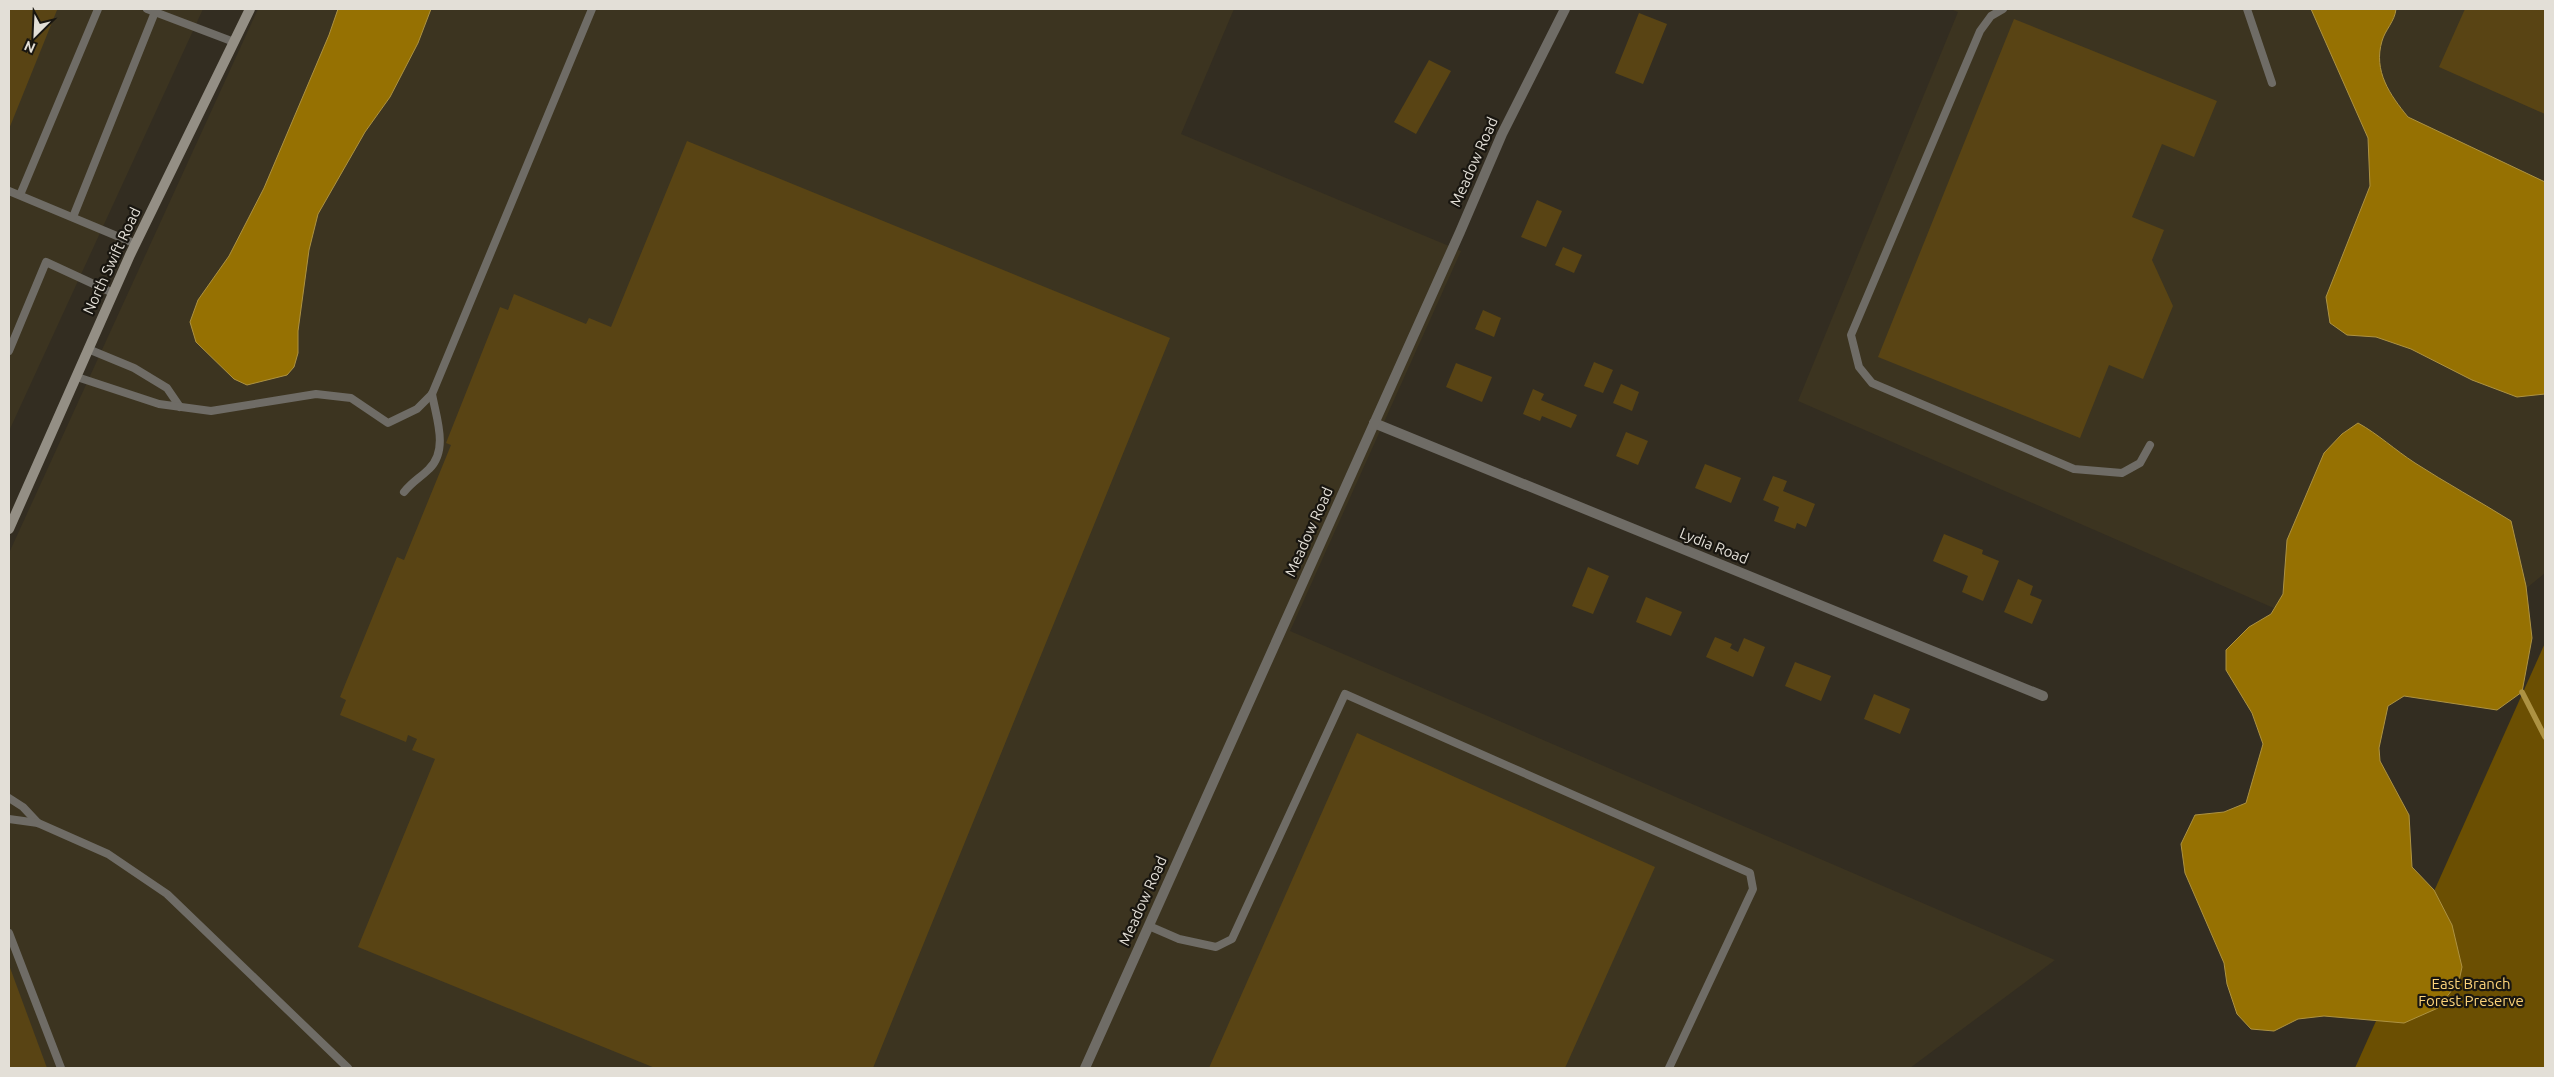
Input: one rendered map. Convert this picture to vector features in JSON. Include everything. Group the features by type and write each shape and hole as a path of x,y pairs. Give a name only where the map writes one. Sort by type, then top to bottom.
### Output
{"street":[{"name":"North Swift Road","path":"9,529 136,244 250,9"},
{"name":"Meadow Road","path":"1085,1068 1502,134 1564,9"},
{"name":"Lydia Road","path":"1374,423 2043,696"}],"lane":[{"path":"20,195 98,9"},
{"path":"147,9 234,42"},
{"path":"77,377 159,404 211,411 316,394 350,398 388,424 417,409 432,394 592,9"},
{"path":"2003,9 1991,16 1980,31 1851,334 1859,367 1872,382 2074,469 2122,474 2140,463 2150,445"},
{"path":"2246,9 2272,83"},
{"path":"73,217 156,12"},
{"path":"9,191 136,244"},
{"path":"9,351 46,262 114,293"},
{"path":"88,349 134,368 168,388 180,407"},
{"path":"404,492 415,478 430,468 438,457 440,445 432,394"},
{"path":"1149,926 1179,939 1216,947 1232,939 1345,694 1750,873 1753,889 1669,1068"},
{"path":"9,798 23,807 38,823"},
{"path":"9,819 38,823 108,854 167,894 348,1068"},
{"path":"9,933 61,1068"}],"shaded area":[{"path":"9,9 203,9 9,431"},
{"path":"258,9 1234,9 1181,134 1461,251 1290,631 2055,960 1910,1068 9,1068 9,553"},
{"path":"338,9 431,9 418,43 390,97 365,132 318,214 309,250 298,331 298,353 294,367 287,375 247,385 234,379 196,342 190,322 198,300 229,256 264,188 329,35"},
{"path":"1950,9 2545,9 2545,573 2423,673 1798,401 1958,12"},
{"path":"2311,9 2396,9 2394,18 2382,41 2380,62 2389,91 2408,117 2545,182 2545,394 2517,397 2472,380 2411,349 2376,337 2347,335 2330,323 2326,297 2370,186 2368,138"},
{"path":"2358,423 2415,463 2511,521 2526,586 2532,638 2522,692 2497,710 2404,696 2388,706 2379,748 2380,761 2409,815 2412,867 2434,890 2452,925 2462,967 2459,981 2438,1008 2404,1023 2324,1016 2298,1019 2274,1031 2251,1029 2237,1014 2227,984 2224,963 2185,873 2181,844 2195,815 2224,812 2246,803 2263,744 2252,713 2226,670 2226,650 2249,627 2271,614 2283,594 2287,540 2324,453 2342,434"}],"green space":[{"name":"East Branch Forest Preserve","path":"2545,643 2545,1068 2355,1068"}],"building":[{"path":"9,9 57,10 9,129"},
{"path":"2465,9 2545,9 2545,114 2439,67"},
{"path":"1639,13 1667,24 1643,84 1615,73"},
{"path":"2014,19 2217,101 2194,157 2162,144 2132,217 2164,230 2152,260 2173,306 2143,379 2109,365 2080,438 1878,357"},
{"path":"1429,60 1451,71 1416,134 1394,122"},
{"path":"687,141 1170,338 873,1068 655,1068 358,947 435,759 412,750 417,739 408,735 406,742 340,715 346,700 340,697 397,557 404,560 451,445 446,443 500,307 508,310 514,294 586,324 589,318 611,327"},
{"path":"1537,200 1562,211 1546,247 1521,237"},
{"path":"1563,247 1582,255 1574,273 1555,265"},
{"path":"1483,310 1501,318 1494,337 1475,329"},
{"path":"1594,362 1613,370 1603,393 1584,386"},
{"path":"1456,363 1492,377 1482,402 1446,387"},
{"path":"1621,384 1639,392 1632,411 1613,403"},
{"path":"1533,389 1544,394 1541,400 1577,415 1571,428 1542,416 1540,421 1523,414"},
{"path":"1626,432 1648,441 1638,465 1616,456"},
{"path":"1705,464 1741,478 1731,503 1695,488"},
{"path":"1773,476 1787,481 1783,491 1815,504 1806,527 1797,523 1795,529 1774,521 1779,507 1763,500"},
{"path":"1944,534 1983,550 1982,554 1999,561 1983,601 1962,592 1968,576 1933,561"},
{"path":"1588,567 1609,576 1593,614 1572,606"},
{"path":"2018,579 2033,586 2030,595 2042,600 2032,624 2004,612"},
{"path":"1646,597 1682,612 1671,636 1636,622"},
{"path":"1715,637 1732,644 1730,648 1738,652 1744,638 1765,647 1753,677 1706,657"},
{"path":"1795,662 1831,676 1821,701 1785,686"},
{"path":"1874,694 1910,709 1900,734 1864,719"},
{"path":"1357,733 1655,867 1565,1068 1209,1068"},
{"path":"9,965 47,1068 9,1068"}],"waterway":[{"path":"2522,692 2545,737"}]}
